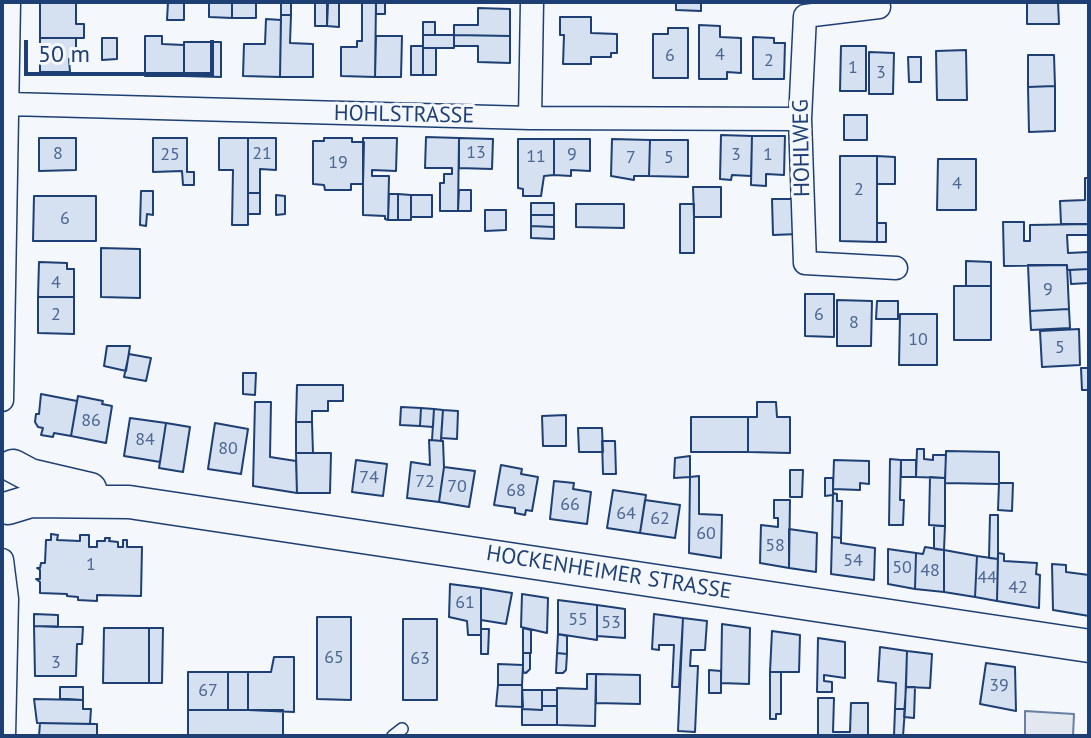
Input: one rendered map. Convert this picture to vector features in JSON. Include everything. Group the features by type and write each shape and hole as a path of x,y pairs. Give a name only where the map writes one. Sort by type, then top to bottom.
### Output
{"street":[{"path":"2,400 9,2"},
{"path":"530,118 532,2"},
{"name":"HOHLWEG","path":"879,7 805,16 800,119 805,263 896,268"},
{"name":"HOHLSTRASSE","path":"9,104 530,118 800,119"},
{"name":"HOCKENHEIMER STRASSE","path":"8,457 30,475 79,485 129,502"},
{"name":"HOCKENHEIMER STRASSE","path":"5,511 14,494 16,480 8,457"},
{"name":"HOCKENHEIMER STRASSE","path":"5,511 31,501 129,502 1089,646"},
{"path":"2,560 7,599 4,736"}],"shaded area":[{"path":"1025,711 1074,714 1073,736 1025,736"}],"building":[{"path":"40,2 76,2 76,24 84,24 84,38 40,38"},
{"path":"168,2 184,2 184,20 167,20"},
{"path":"209,2 232,2 232,18 209,17"},
{"path":"232,2 256,2 256,18 232,18"},
{"path":"281,2 291,2 291,15 281,15"},
{"path":"327,2 339,2 339,27 327,26"},
{"path":"362,2 376,2 375,77 341,76 341,47 357,47 357,41 362,41"},
{"path":"376,2 385,2 385,14 376,14"},
{"path":"676,2 701,2 701,11 676,10"},
{"path":"1027,2 1058,2 1059,24 1027,24"},
{"path":"315,3 328,3 327,26 315,26"},
{"path":"478,8 510,9 510,36 454,35 454,25 478,25"},
{"path":"281,15 291,15 290,43 313,44 313,77 280,77"},
{"path":"560,17 591,17 591,33 617,34 617,53 611,53 611,57 591,57 591,64 563,64 564,35 560,35"},
{"path":"266,19 281,20 280,77 243,76 244,44 265,44"},
{"path":"423,22 435,22 435,35 423,35"},
{"path":"699,25 720,26 720,37 741,38 741,73 727,72 727,79 699,79"},
{"path":"668,28 688,28 688,78 653,78 653,34 668,34"},
{"path":"423,35 454,35 454,48 423,48"},
{"path":"454,35 510,36 510,63 478,62 478,46 454,46"},
{"path":"145,36 162,36 162,44 184,45 184,76 145,76"},
{"path":"376,36 402,36 401,77 375,77"},
{"path":"753,37 774,38 774,43 785,43 784,79 753,79"},
{"path":"40,38 76,38 76,59 69,59 70,72 40,72"},
{"path":"102,38 117,38 117,59 102,60"},
{"path":"184,42 221,42 221,77 184,76"},
{"path":"411,46 423,46 423,75 411,75"},
{"path":"841,46 866,46 866,91 840,91"},
{"path":"423,48 436,48 436,75 423,75"},
{"path":"966,50 967,100 937,100 936,51"},
{"path":"869,52 894,53 893,94 869,94"},
{"path":"1028,55 1054,55 1055,86 1028,87"},
{"path":"908,57 921,57 921,82 909,82"},
{"path":"1055,86 1055,131 1029,132 1028,87"},
{"path":"844,115 867,115 867,140 844,140"},
{"path":"721,135 752,136 751,176 732,175 731,180 720,179"},
{"path":"752,136 785,136 784,175 766,174 766,186 751,185"},
{"path":"426,137 459,138 458,211 440,211 440,183 444,183 444,174 452,174 452,168 425,168"},
{"path":"39,138 76,138 76,170 39,171"},
{"path":"153,138 187,138 187,172 194,172 194,185 183,185 182,171 153,172"},
{"path":"219,138 248,138 248,225 232,225 233,170 219,170"},
{"path":"248,138 276,138 276,170 260,169 260,193 248,193"},
{"path":"324,138 352,138 352,142 364,142 363,184 351,184 351,190 325,190 324,185 313,184 313,141 324,141"},
{"path":"363,138 397,138 396,171 372,170 372,176 389,176 388,220 385,216 363,215"},
{"path":"459,138 493,139 492,169 459,168"},
{"path":"518,139 554,139 554,175 544,176 541,196 523,196 523,189 518,188"},
{"path":"554,139 590,139 590,171 571,170 571,176 554,175"},
{"path":"612,139 650,140 649,176 634,176 634,180 611,176"},
{"path":"650,140 688,140 688,177 649,176"},
{"path":"840,156 877,156 877,242 840,241"},
{"path":"877,156 895,157 895,184 877,184"},
{"path":"938,159 976,159 976,210 937,210"},
{"path":"1085,178 1089,178 1089,224 1061,224 1060,201 1085,200"},
{"path":"693,187 721,187 721,217 694,217"},
{"path":"459,190 471,190 471,211 458,211"},
{"path":"141,191 153,191 153,215 147,214 146,226 140,225"},
{"path":"248,193 260,193 260,214 248,214"},
{"path":"389,194 398,194 398,220 388,220"},
{"path":"398,194 411,195 411,220 398,220"},
{"path":"276,195 285,196 285,214 276,215"},
{"path":"411,195 432,195 432,217 411,217"},
{"path":"34,196 96,196 96,241 33,241"},
{"path":"772,199 797,199 798,234 773,235"},
{"path":"531,203 554,203 554,215 531,215"},
{"path":"576,204 624,204 624,228 576,227"},
{"path":"680,204 694,204 694,253 680,253"},
{"path":"485,210 506,210 506,230 485,231"},
{"path":"531,215 554,215 554,227 531,226"},
{"path":"1003,222 1024,222 1024,241 1030,241 1030,225 1089,224 1089,235 1067,235 1068,253 1089,252 1089,269 1067,270 1067,265 1004,266"},
{"path":"877,223 886,223 886,242 877,242"},
{"path":"531,226 554,227 554,239 531,238"},
{"path":"101,248 140,249 140,298 101,297"},
{"path":"966,261 991,262 991,286 966,286"},
{"path":"39,262 67,263 67,269 74,269 74,297 38,297"},
{"path":"1028,265 1067,265 1069,309 1030,311"},
{"path":"1089,269 1089,283 1071,284 1070,270"},
{"path":"954,286 991,286 991,340 954,340"},
{"path":"805,294 834,294 834,337 805,336"},
{"path":"38,297 74,297 74,334 38,333"},
{"path":"837,300 872,301 871,346 837,346"},
{"path":"877,301 898,301 898,319 876,319"},
{"path":"1069,309 1070,328 1031,330 1030,311"},
{"path":"900,314 937,314 937,365 899,365"},
{"path":"1079,329 1080,365 1042,367 1040,331"},
{"path":"107,346 130,346 126,371 104,366"},
{"path":"129,354 151,358 146,381 124,377"},
{"path":"1081,368 1089,368 1089,390 1082,390"},
{"path":"243,373 256,373 255,395 243,394"},
{"path":"297,385 343,385 343,401 328,401 328,411 312,411 312,422 296,422"},
{"path":"41,394 77,401 71,436 54,433 53,437 41,435 43,428 35,422"},
{"path":"78,396 112,406 106,443 71,436"},
{"path":"255,402 271,402 270,457 296,461 297,493 253,486"},
{"path":"757,402 776,402 777,417 790,417 790,453 748,452 748,417 757,417"},
{"path":"401,407 421,408 420,426 400,425"},
{"path":"421,408 434,409 433,427 420,426"},
{"path":"434,409 443,410 441,441 432,440"},
{"path":"443,410 458,411 457,439 441,438"},
{"path":"566,415 566,446 543,446 542,416"},
{"path":"691,417 748,417 748,452 691,452"},
{"path":"130,418 166,423 160,462 124,456"},
{"path":"296,422 312,422 313,453 296,453"},
{"path":"166,423 190,427 183,472 159,468"},
{"path":"215,423 248,429 241,474 208,469"},
{"path":"578,428 602,428 603,452 579,452"},
{"path":"429,440 443,441 444,467 439,502 407,498 411,462 430,465"},
{"path":"602,441 615,441 616,474 603,474"},
{"path":"917,449 924,449 924,459 933,460 933,455 946,455 945,478 916,477"},
{"path":"946,451 999,452 999,484 945,483"},
{"path":"296,453 331,453 330,493 297,493"},
{"path":"690,456 690,477 674,478 675,458"},
{"path":"890,459 901,460 903,525 889,525"},
{"path":"356,460 387,464 383,496 352,492"},
{"path":"834,460 869,461 869,484 860,483 860,490 833,489"},
{"path":"901,460 916,460 916,477 901,477"},
{"path":"501,465 522,469 521,474 538,477 532,511 526,510 525,515 515,513 515,508 494,505"},
{"path":"444,467 475,471 469,507 439,502"},
{"path":"790,470 803,470 802,497 790,497"},
{"path":"699,476 699,514 722,515 721,558 689,553 690,477"},
{"path":"930,477 945,478 945,526 929,525"},
{"path":"825,478 833,478 833,495 825,496"},
{"path":"554,481 574,483 573,489 591,492 587,524 550,519"},
{"path":"999,483 1013,483 1012,511 998,510"},
{"path":"613,490 646,495 640,533 607,528"},
{"path":"833,493 837,494 837,501 842,501 841,538 832,537"},
{"path":"645,500 680,505 675,538 640,533"},
{"path":"774,500 790,500 789,568 760,563 761,525 778,527 778,518 774,518"},
{"path":"990,515 998,515 998,559 989,558"},
{"path":"934,526 945,526 944,550 934,549"},
{"path":"789,529 817,533 816,572 789,568"},
{"path":"51,534 58,535 57,540 80,541 80,535 89,535 89,547 97,547 97,541 110,538 109,541 118,542 118,547 123,547 123,540 127,540 127,547 142,547 141,596 97,595 97,601 78,600 78,597 67,594 40,593 40,582 36,579 40,579 40,570 37,568 45,563 46,540 51,540"},
{"path":"832,537 841,538 841,543 875,548 874,580 831,574"},
{"path":"925,547 944,550 944,592 915,589 916,553 923,554"},
{"path":"888,549 916,553 915,589 888,584"},
{"path":"944,550 977,556 975,597 944,592"},
{"path":"998,553 1004,554 1004,561 1037,563 1036,574 1040,575 1039,608 997,601"},
{"path":"977,556 998,559 997,601 975,597"},
{"path":"1052,564 1066,565 1066,572 1089,575 1089,616 1053,610"},
{"path":"450,584 481,588 481,635 468,635 467,621 449,617"},
{"path":"481,588 512,593 506,624 481,620"},
{"path":"522,594 548,598 547,633 521,627"},
{"path":"558,600 597,605 597,640 558,634"},
{"path":"597,605 625,609 625,638 597,636"},
{"path":"34,614 58,615 58,627 34,626"},
{"path":"654,614 683,618 679,687 672,687 674,645 659,645 659,650 652,649"},
{"path":"317,617 351,617 351,700 317,699"},
{"path":"683,618 707,621 705,650 691,650 690,666 698,666 695,732 678,731"},
{"path":"403,619 437,619 437,700 403,700"},
{"path":"722,624 750,628 749,684 721,683"},
{"path":"34,626 83,627 82,644 77,644 76,676 35,676"},
{"path":"104,628 149,628 149,683 103,683"},
{"path":"149,628 163,628 162,683 149,683"},
{"path":"523,628 531,630 531,653 523,653"},
{"path":"481,629 489,629 488,654 481,654"},
{"path":"772,631 800,635 799,672 770,672"},
{"path":"558,634 567,636 567,654 557,653"},
{"path":"818,638 845,642 845,678 824,675 824,681 832,682 832,692 817,692"},
{"path":"880,647 907,651 905,709 895,709 896,683 878,681"},
{"path":"907,651 932,654 930,688 906,687"},
{"path":"523,653 530,653 530,669 526,673 523,672"},
{"path":"557,653 567,654 563,673 556,673"},
{"path":"274,657 294,657 294,712 248,710 248,672 271,672"},
{"path":"986,663 1015,667 1016,711 980,704"},
{"path":"498,664 523,665 522,685 498,685"},
{"path":"709,670 721,671 721,693 709,693"},
{"path":"188,672 228,672 228,710 188,710"},
{"path":"228,672 248,672 248,710 228,710"},
{"path":"770,672 781,672 781,714 776,714 776,719 770,719"},
{"path":"587,674 596,674 595,726 557,725 557,688 587,689"},
{"path":"596,674 640,675 640,704 596,703"},
{"path":"498,685 522,685 523,707 496,706"},
{"path":"60,687 83,687 83,700 60,699"},
{"path":"906,687 915,687 914,718 904,717"},
{"path":"522,690 542,690 542,710 522,709"},
{"path":"542,690 557,690 557,706 542,706"},
{"path":"818,698 834,698 833,732 850,732 851,703 868,703 868,736 818,736"},
{"path":"34,699 83,700 83,709 91,709 90,724 37,723"},
{"path":"542,706 557,706 557,725 522,725 522,709 542,710"},
{"path":"895,709 905,709 903,736 894,736"},
{"path":"188,710 283,710 283,736 188,736"},
{"path":"40,723 97,724 97,736 39,736"}]}
